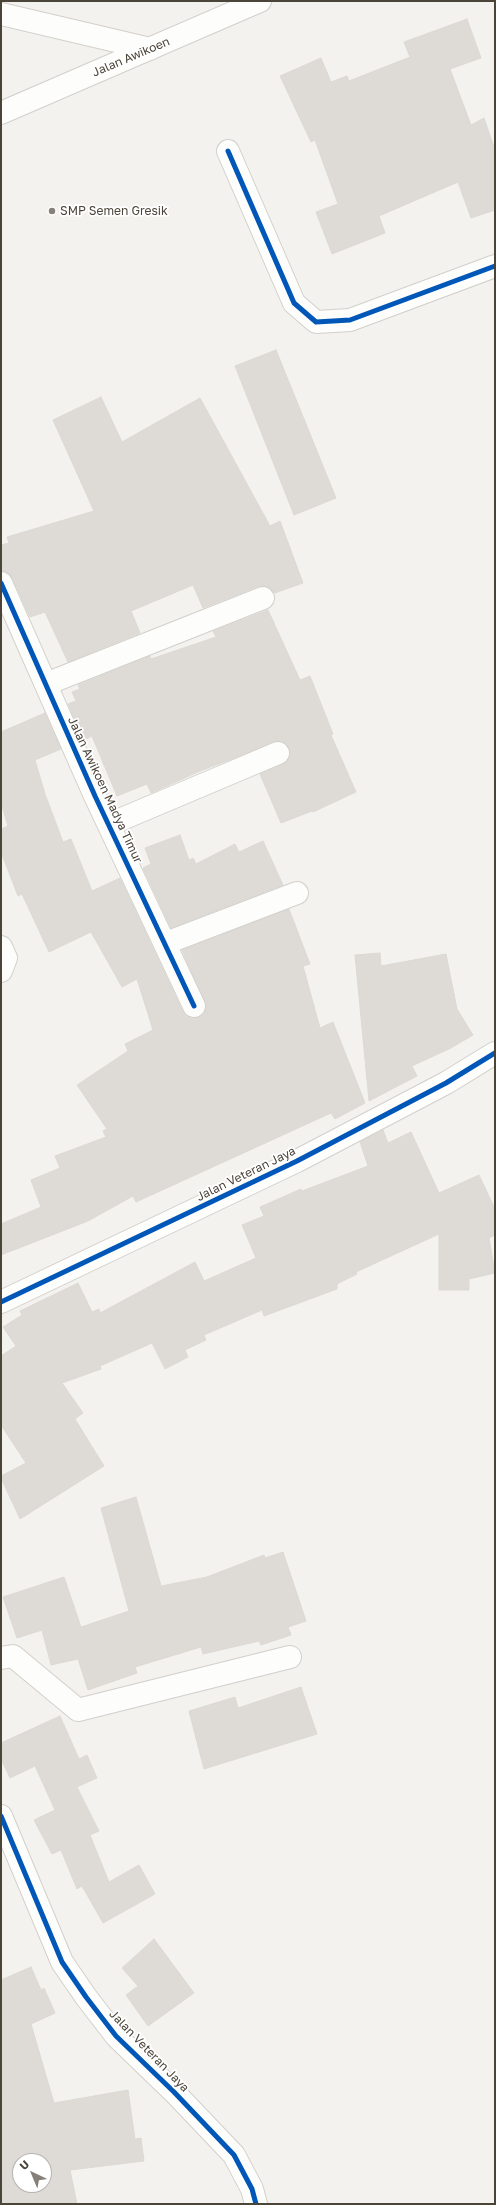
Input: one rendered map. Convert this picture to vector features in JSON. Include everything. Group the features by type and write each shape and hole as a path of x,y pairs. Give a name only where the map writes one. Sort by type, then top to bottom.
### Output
{"street":[{"name":"Jalan Awikoen","path":"1,113 260,1"},
{"path":"1,14 150,49"},
{"path":"228,151 294,303 316,322 350,320 495,266"},
{"name":"Jalan Awikoen Madya Timur","path":"1,583 95,796 110,824 194,1006"},
{"path":"46,684 263,598"},
{"path":"110,824 278,753"},
{"path":"166,943 297,893"},
{"path":"1,947 6,958 1,971"},
{"name":"Jalan Veteran Jaya","path":"1,1302 297,1161 446,1083 495,1054"},
{"path":"1,1658 13,1656 78,1710 290,1657"},
{"name":"Jalan Veteran Jaya","path":"1,1816 62,1962 86,1997 116,2036 174,2092 234,2155 252,2189 256,2204"}],"building":[{"path":"467,19 481,58 450,69 471,125 484,118 495,150 495,210 471,218 458,182 379,216 385,233 332,254 316,212 338,204 315,140 311,142 280,76 321,58 331,82 347,76 349,81 410,57 404,42"},
{"path":"276,350 336,498 294,515 235,366"},
{"path":"101,397 122,442 200,398 270,526 280,521 303,583 275,593 270,588 259,586 203,608 193,585 131,611 140,633 68,662 45,612 30,617 12,578 8,573 1,571 1,545 9,543 7,537 94,511 53,420"},
{"path":"268,610 300,680 310,676 333,734 331,735 356,792 313,812 312,811 281,823 260,774 288,760 290,754 289,748 285,743 279,741 200,771 151,793 147,784 117,796 92,736 84,740 68,704 76,701 72,692 80,689 78,685 150,656 151,659 216,637 213,631"},
{"path":"45,713 61,749 35,760 45,794 63,842 71,839 92,891 120,878 183,1012 187,1016 199,1017 204,1013 206,1007 182,950 289,909 310,964 303,966 320,1028 333,1022 365,1103 335,1119 331,1113 136,1202 133,1196 88,1221 1,1255 1,1224 41,1207 31,1180 60,1168 55,1156 106,1137 103,1131 107,1129 77,1085 128,1051 125,1044 153,1030 137,979 122,987 91,932 49,952 22,894 18,896 1,852 1,829 8,826 1,803 1,732"},
{"path":"180,835 189,860 193,858 196,864 235,844 239,852 263,841 283,885 171,928 143,868 151,864 145,848"},
{"path":"380,953 381,966 446,954 457,1009 473,1035 451,1048 412,1066 417,1076 369,1101 355,955"},
{"path":"383,1130 388,1143 411,1132 439,1193 479,1175 495,1209 495,1235 489,1238 495,1273 469,1279 469,1290 439,1290 439,1234 356,1272 357,1274 337,1284 337,1289 264,1316 262,1310 204,1335 206,1340 185,1350 188,1357 165,1369 152,1343 100,1366 101,1369 62,1383 83,1413 75,1419 104,1466 20,1519 1,1478 1,1476 26,1463 1,1425 1,1356 16,1346 3,1327 22,1315 20,1311 78,1283 92,1312 99,1309 100,1313 195,1262 204,1281 256,1258 242,1225 264,1216 260,1207 301,1189 302,1191 368,1166 360,1142"},
{"path":"136,1497 161,1586 207,1577 264,1555 265,1558 283,1552 306,1621 288,1627 291,1635 261,1645 259,1641 203,1654 201,1647 135,1667 137,1673 88,1690 78,1659 51,1665 42,1630 17,1638 3,1597 64,1577 81,1627 129,1611 101,1508"},
{"path":"301,1687 317,1734 204,1769 189,1711 235,1697 238,1708"},
{"path":"60,1716 79,1759 87,1755 97,1778 77,1787 99,1831 90,1835 109,1882 139,1865 155,1894 103,1923 82,1886 77,1889 61,1850 52,1854 34,1820 55,1810 35,1766 10,1778 1,1759 1,1743"},
{"path":"154,1939 194,1993 148,2026 126,1995 138,1986 122,1968"},
{"path":"31,1967 41,1990 44,1988 55,2013 31,2024 54,2103 128,2090 135,2139 141,2138 144,2161 70,2170 77,2204 1,2204 1,1980"}],"cycle path":[{"path":"228,151 294,303 316,322 350,320 495,266"},
{"path":"1,583 95,796 194,1006"},
{"path":"1,1302 297,1161 446,1083 495,1053"},
{"path":"1,1816 62,1962 86,1997 116,2036 174,2092 234,2155 252,2189 256,2204"}],"place":[{"name":"SMP Semen Gresik","path":"52,211"}]}
